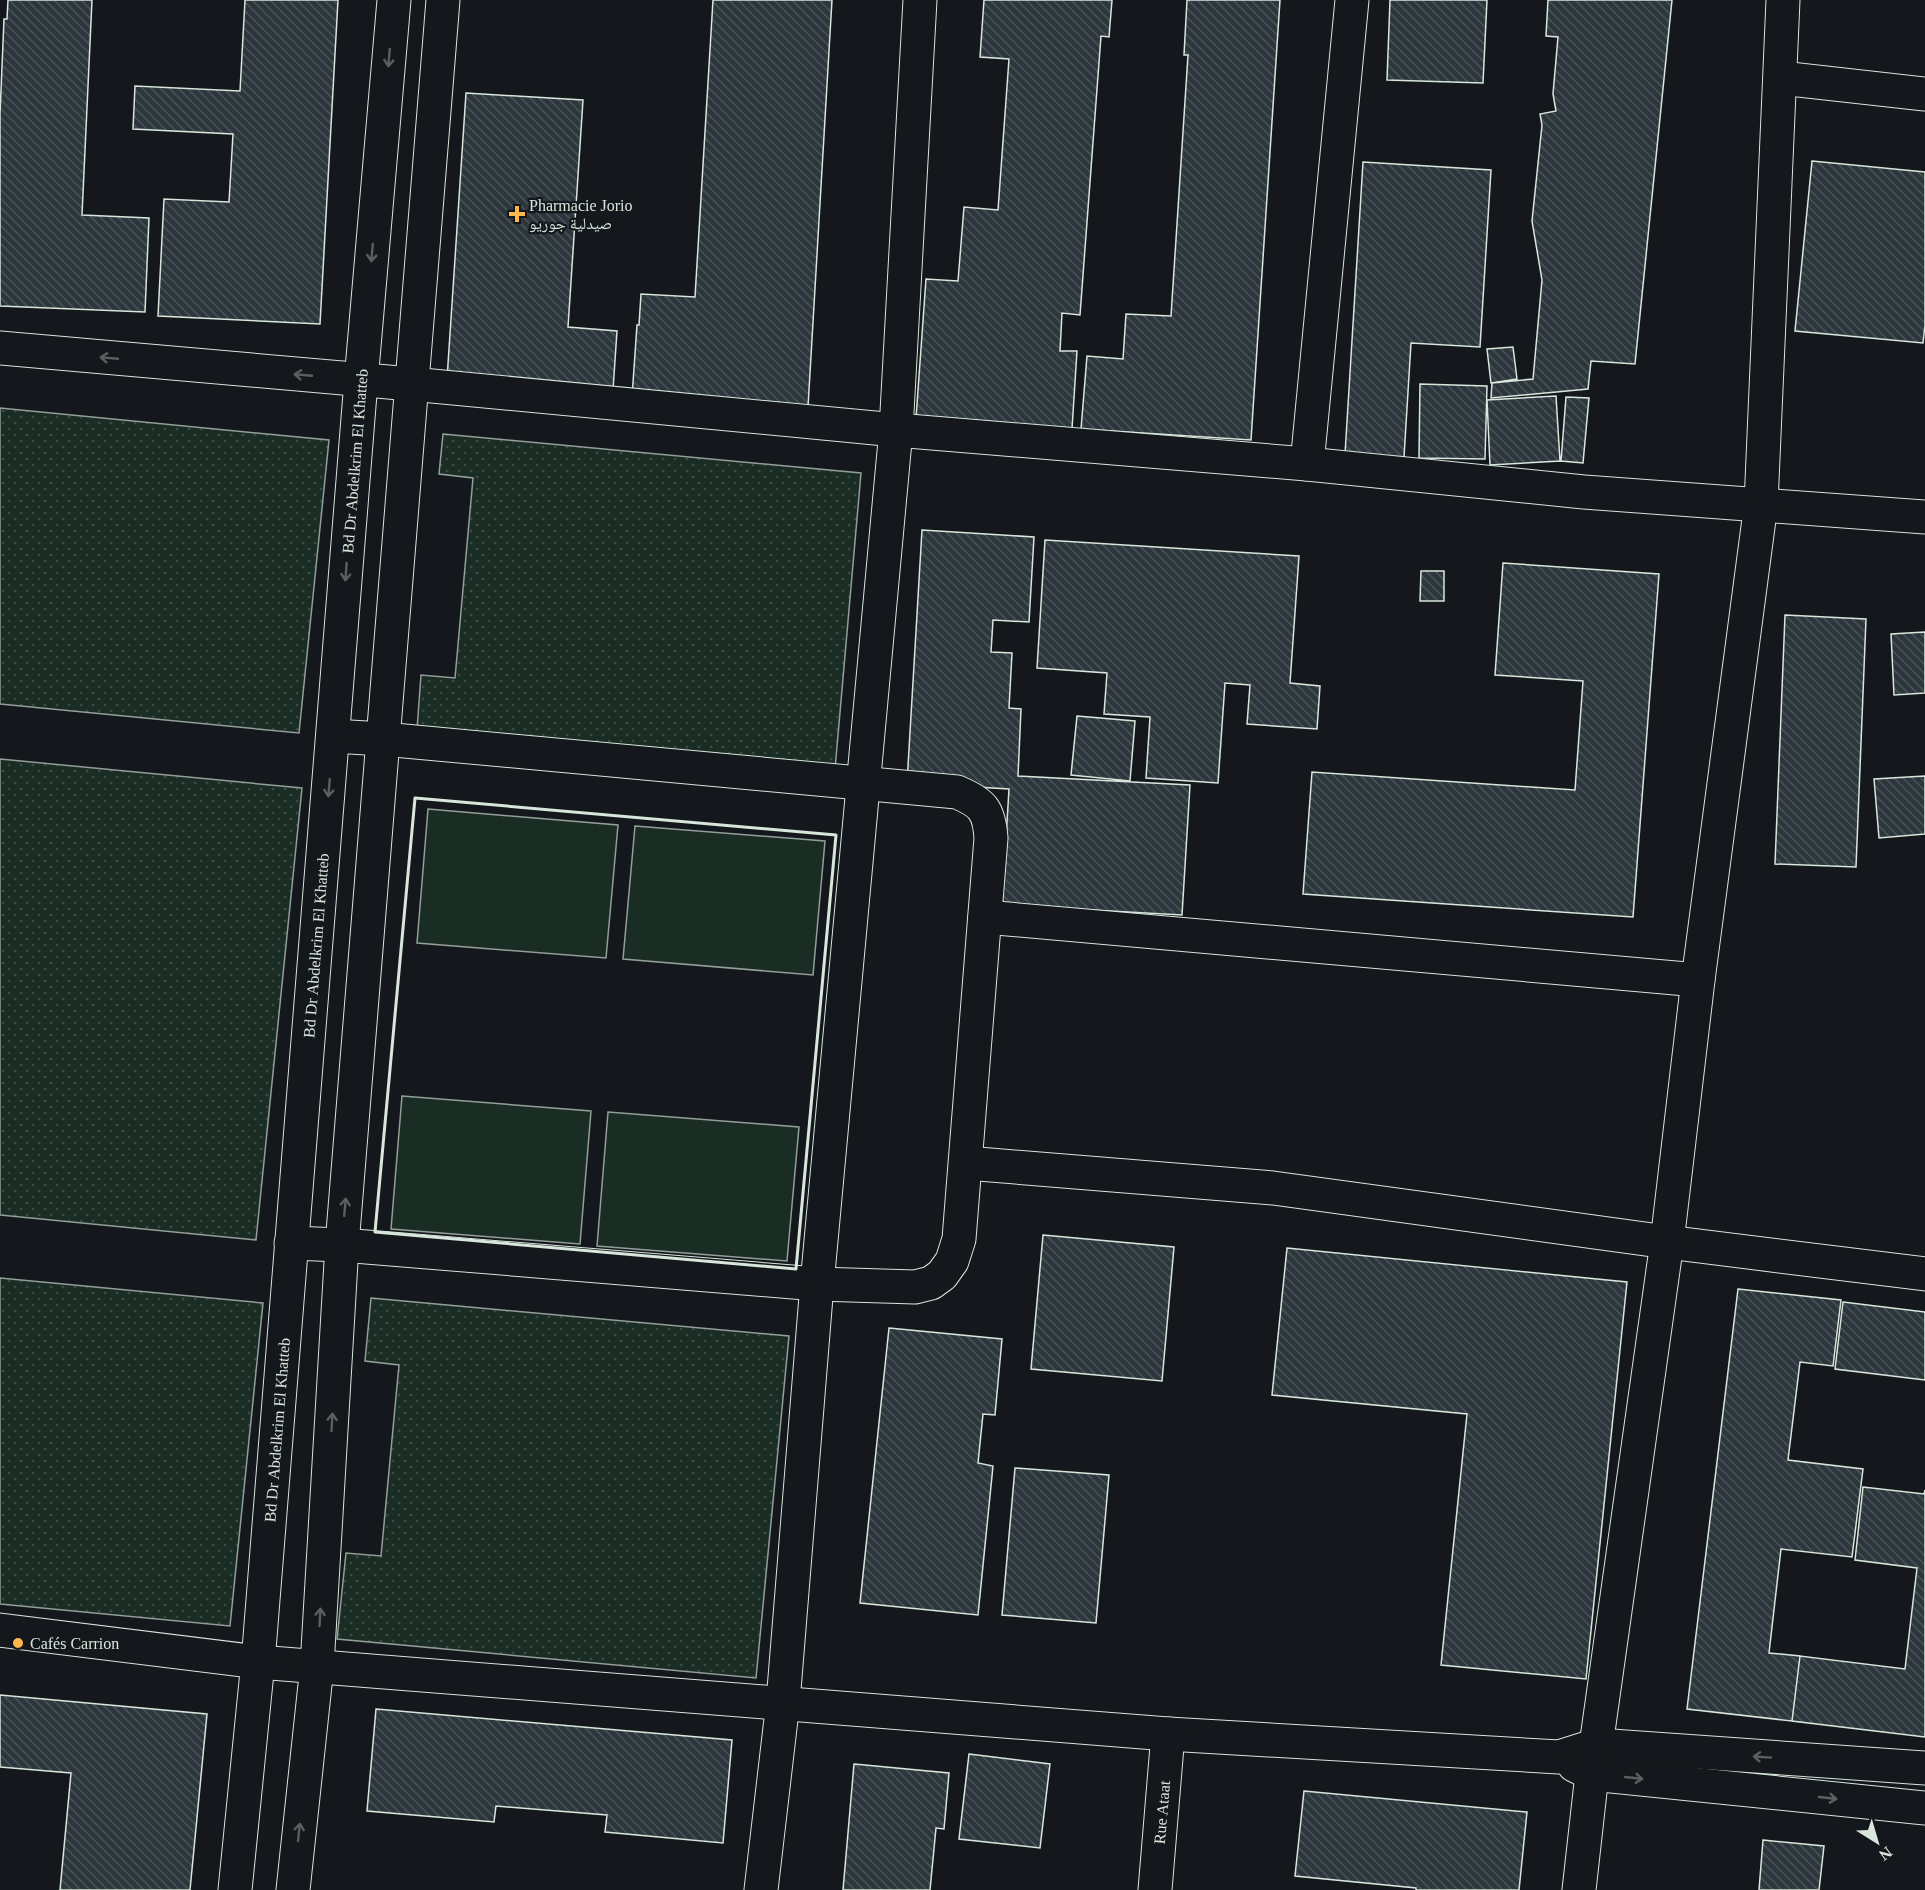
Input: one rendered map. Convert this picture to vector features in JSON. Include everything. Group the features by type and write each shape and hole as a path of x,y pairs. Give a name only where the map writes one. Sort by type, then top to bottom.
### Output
{"street":[{"name":"Bd Dr Abdelkrim El Khatteb","path":"234,1890 258,1662 361,381 394,0"},
{"path":"293,1890 317,1666 342,1245 443,0"},
{"path":"761,1890 783,1702 817,1284 896,429 920,0"},
{"path":"1307,464 1352,0"},
{"path":"1579,1890 1594,1759 1667,1242 1698,980 1761,504 1783,0"},
{"path":"1781,78 1925,94"},
{"path":"0,348 1307,464 1584,492 1925,517"},
{"path":"291,1243 342,1245 817,1284 915,1287 931,1283 942,1275 952,1261 959,1239 966,1163 992,838 990,819 982,805 957,792 863,782 333,736"},
{"path":"985,917 1698,980"},
{"path":"966,1163 1273,1188 1667,1242 1925,1274"},
{"path":"0,1630 258,1662 1168,1734 1594,1759 1925,1768"},
{"name":"Rue Ataat","path":"1155,1890 1168,1734"},
{"path":"1594,1759 1925,1808"}],"green space":[{"path":"0,408 329,440 299,733 0,704"},
{"path":"443,434 861,473 834,781 416,743 421,675 455,678 473,478 439,474"},
{"path":"0,759 302,788 256,1240 0,1215"},
{"path":"428,809 618,825 606,958 417,943"},
{"path":"635,826 825,841 813,975 623,959"},
{"path":"402,1096 591,1111 580,1244 391,1229"},
{"path":"608,1112 799,1127 787,1261 597,1246"},
{"path":"0,1278 263,1303 230,1626 0,1604"},
{"path":"371,1298 789,1336 756,1678 337,1639 346,1553 381,1556 399,1365 365,1361"}],"building":[{"path":"8,0 92,0 82,215 149,218 145,312 0,306 0,114 4,19 7,19"},
{"path":"245,0 338,0 320,324 158,316 164,199 229,202 233,134 133,129 135,86 240,91"},
{"path":"713,0 832,0 808,407 632,397 641,294 695,297"},
{"path":"984,0 1112,0 1109,37 1101,36 1080,315 1062,313 1060,351 1077,351 1072,429 916,418 926,279 958,281 964,207 998,210 1009,59 980,57"},
{"path":"1187,0 1280,0 1251,440 1081,429 1087,356 1123,359 1126,314 1171,316 1188,55 1184,55"},
{"path":"1390,0 1487,0 1483,83 1387,80"},
{"path":"1548,0 1672,0 1635,364 1591,361 1588,389 1491,398 1492,383 1533,379 1542,280 1532,221 1542,125 1540,114 1556,111 1553,94 1558,37 1546,36"},
{"name":"Pharmacie Jorio صيدلية جوريو","path":"466,93 583,100 568,327 617,331 613,390 447,379"},
{"path":"1812,161 1925,172 1923,343 1795,331"},
{"path":"1363,162 1491,170 1480,347 1411,343 1404,457 1345,454"},
{"path":"1513,347 1517,379 1491,383 1487,349"},
{"path":"1420,384 1487,386 1485,459 1419,458"},
{"path":"1556,396 1560,461 1490,465 1487,400"},
{"path":"1566,397 1589,398 1583,463 1561,461"},
{"path":"922,530 1034,537 1029,622 993,620 991,652 1012,653 1009,708 1021,709 1018,776 1190,785 1182,915 1002,905 1009,789 907,783"},
{"path":"1045,540 1299,556 1290,683 1320,686 1317,729 1247,724 1250,685 1225,683 1218,783 1146,778 1150,717 1104,714 1107,673 1037,668"},
{"path":"1503,563 1659,574 1633,917 1303,894 1312,772 1575,790 1583,681 1495,675"},
{"path":"1421,571 1444,571 1444,601 1420,601"},
{"path":"1785,615 1866,619 1856,867 1775,864"},
{"path":"1925,632 1925,693 1894,695 1891,634"},
{"path":"1077,716 1135,721 1130,781 1071,775"},
{"path":"1925,776 1925,834 1879,838 1874,779"},
{"path":"1043,1235 1174,1247 1162,1381 1031,1369"},
{"path":"1287,1248 1627,1282 1586,1679 1441,1665 1467,1414 1272,1395"},
{"path":"1738,1289 1841,1300 1833,1366 1800,1362 1788,1460 1863,1469 1852,1557 1781,1549 1769,1653 1800,1656 1792,1721 1687,1709"},
{"path":"1843,1302 1925,1312 1925,1380 1835,1369"},
{"path":"889,1328 1002,1339 995,1415 983,1414 978,1463 993,1466 978,1615 860,1603"},
{"path":"1015,1468 1109,1475 1096,1623 1002,1615"},
{"path":"1863,1487 1924,1494 1925,1490 1925,1737 1792,1721 1800,1656 1905,1669 1917,1568 1855,1560"},
{"path":"0,1695 207,1714 190,1890 60,1890 71,1773 0,1767"},
{"path":"376,1709 732,1740 723,1843 605,1832 607,1815 496,1806 494,1822 367,1811"},
{"path":"969,1754 1050,1764 1040,1848 959,1839"},
{"path":"854,1764 949,1773 944,1829 936,1828 930,1890 843,1890"},
{"path":"1304,1791 1527,1812 1519,1890 1416,1890 1416,1888 1295,1876"},
{"path":"1763,1840 1824,1846 1819,1890 1759,1890"}],"wall":[{"path":"415,798 836,835 796,1269 375,1232 415,798"}],"place":[{"name":"Pharmacie Jorio صيدلية جوريو","path":"517,214"},
{"name":"Cafés Carrion","path":"18,1643"}]}
